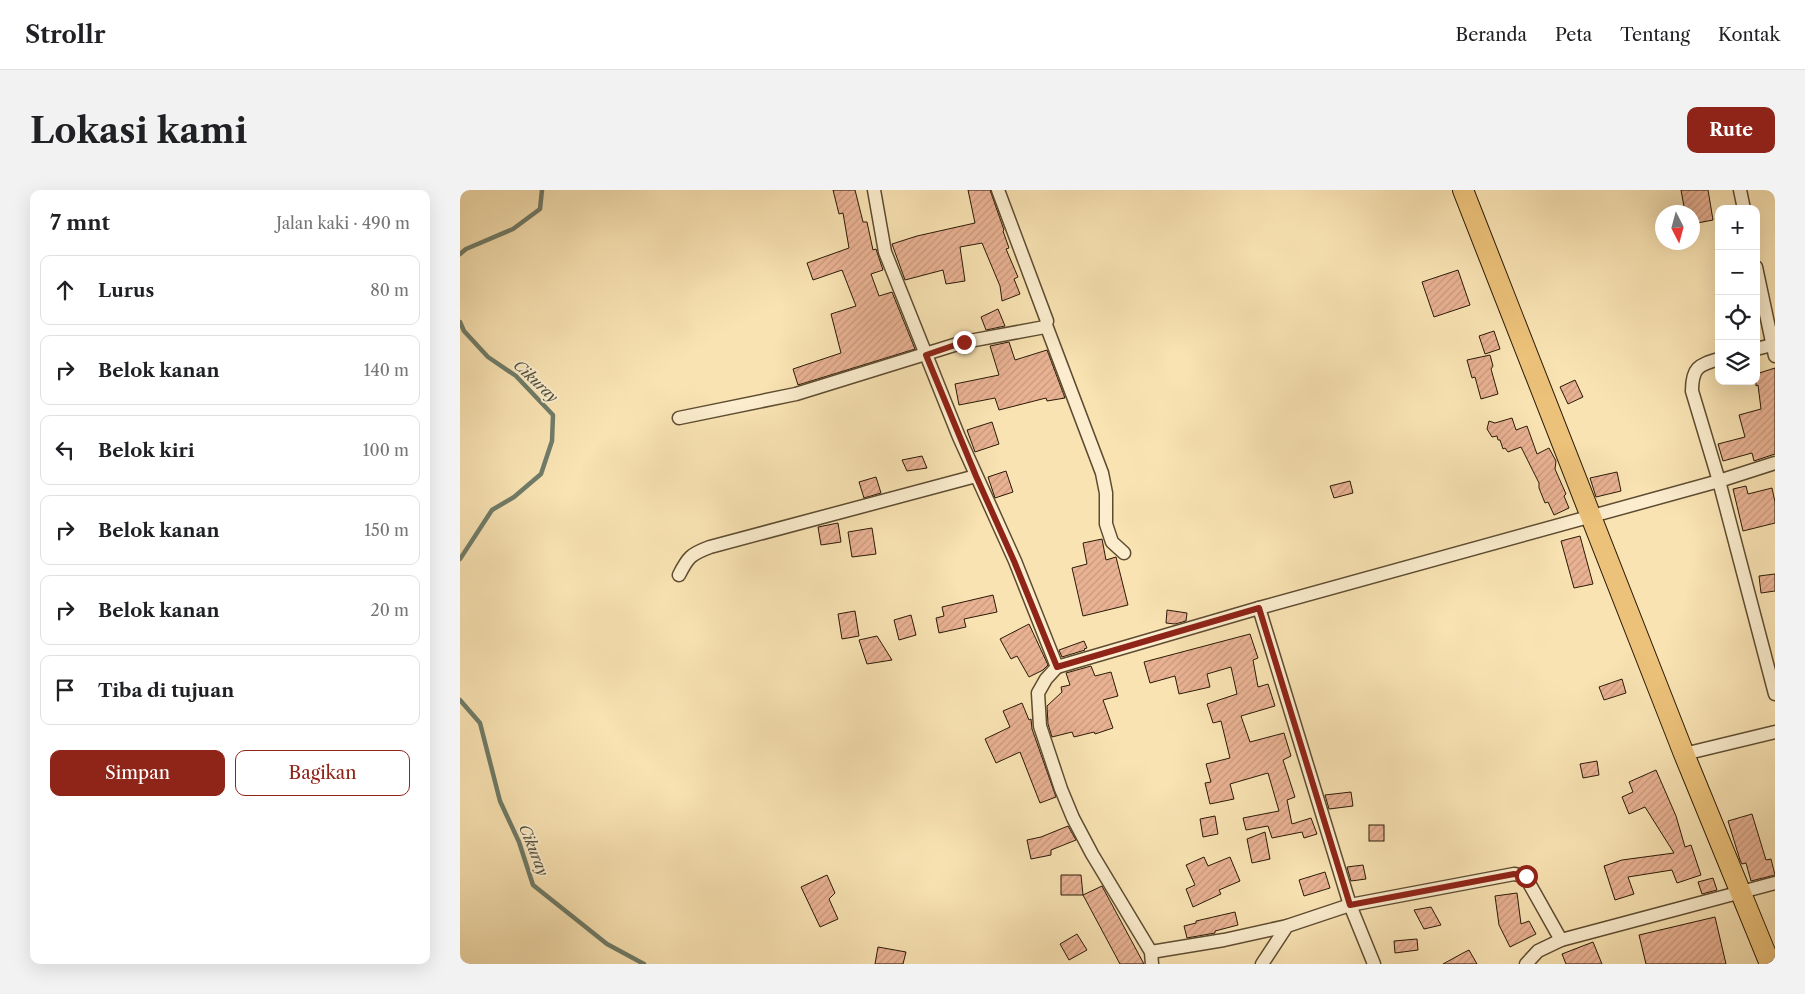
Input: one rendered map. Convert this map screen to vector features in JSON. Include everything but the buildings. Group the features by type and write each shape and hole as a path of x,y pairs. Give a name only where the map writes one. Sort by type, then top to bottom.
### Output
{"main road":[{"path":"1463,190 1684,754 1770,964"}],"street":[{"path":"874,190 885,252 976,476 1014,561 1057,667"},
{"path":"998,190 1047,321 1046,325 1102,473 1106,494 1106,524 1112,542 1124,553"},
{"path":"1740,190 1743,205"},
{"path":"1760,285 1774,350 1760,349"},
{"path":"679,418 789,395 969,341 1043,328 1046,325"},
{"path":"1715,360 1703,363 1695,370 1692,380 1692,391 1719,480 1775,694"},
{"path":"1561,940 1533,887 1526,876 1520,874 1350,905 1287,926 1151,958 1073,818 1061,789 1040,726 1038,693 1057,667 1259,608 1775,463"},
{"path":"679,575 687,559 710,547 976,476"},
{"path":"1259,608 1350,905 1374,964"},
{"path":"1684,754 1775,732"},
{"path":"1526,964 1538,950 1561,940 1775,883"},
{"path":"1262,964 1287,926"}],"waterway":[{"name":"Cikuray","path":"460,254 466,249 513,229 540,209 542,190"},
{"name":"Cikuray","path":"460,322 464,331 488,357 516,376 553,415 552,441 541,474 514,497 492,510 460,559"},
{"name":"Cikuray","path":"460,700 480,723 500,801 519,842 533,885 607,944 644,964"}],"route":[{"path":"964,342 926,355 1057,667 1259,608 1350,905 1514,874 1526,876"}]}
